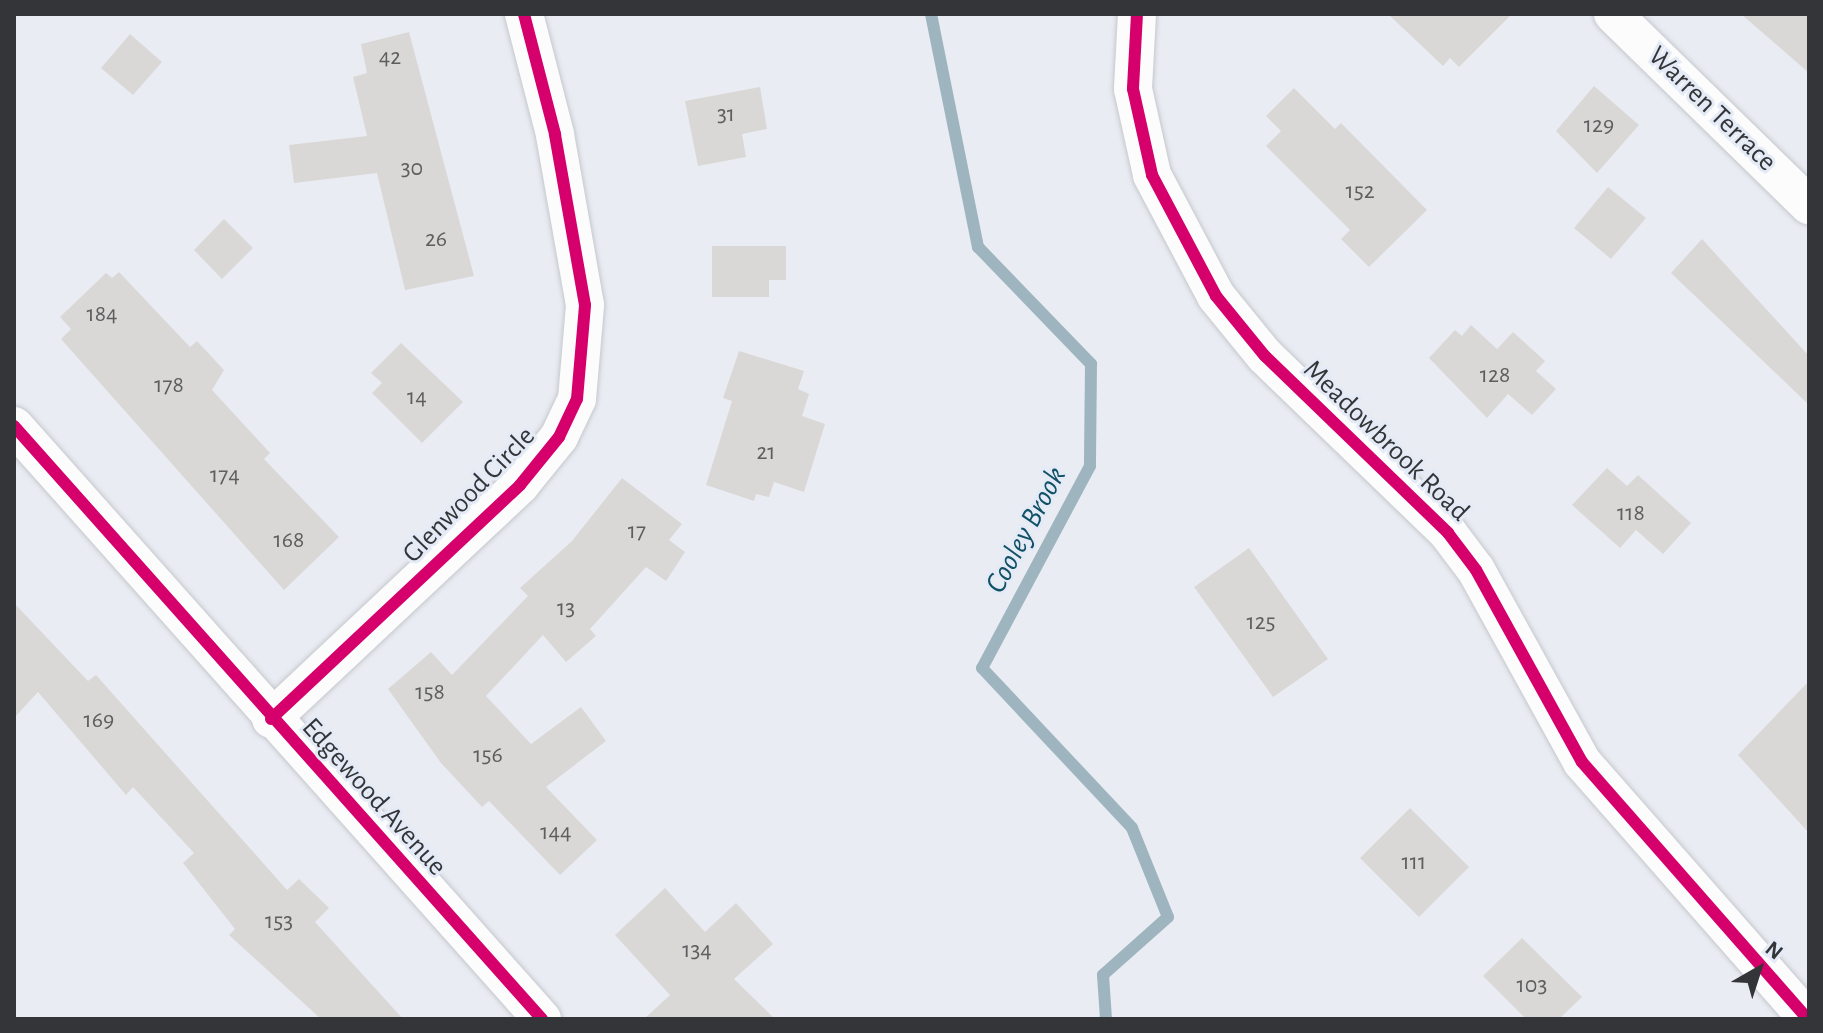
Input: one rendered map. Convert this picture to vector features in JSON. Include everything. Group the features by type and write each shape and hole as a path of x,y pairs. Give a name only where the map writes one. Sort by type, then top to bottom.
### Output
{"street":[{"name":"Glenwood Circle","path":"271,719 520,485 559,437 577,399 585,305 561,164 524,14"},
{"name":"Meadowbrook Road","path":"1137,14 1133,89 1152,175 1216,296 1265,356 1448,533 1476,570 1582,762 1808,1019"},
{"name":"Warren Terrace","path":"1613,14 1809,205"},
{"name":"Edgewood Avenue","path":"14,426 271,719 542,1019"}],"building":[{"path":"1388,14 1512,14 1459,67 1450,58 1443,66"},
{"path":"1741,14 1809,14 1809,73"},
{"path":"409,32 474,276 405,290 377,173 294,183 289,145 367,136 353,77 367,73 361,44"},
{"path":"130,34 162,62 133,95 101,68"},
{"path":"1594,86 1639,125 1597,173 1556,131"},
{"path":"760,87 767,129 742,134 746,157 698,166 685,101"},
{"path":"1294,88 1335,129 1341,123 1427,210 1369,267 1341,239 1350,230 1266,146 1281,131 1266,116"},
{"path":"1608,187 1646,218 1611,259 1574,228"},
{"path":"224,219 253,248 222,279 194,250"},
{"path":"1702,239 1809,356 1809,405 1671,273"},
{"path":"712,246 786,246 786,280 769,280 769,297 712,297"},
{"path":"119,272 190,347 197,341 224,370 212,390 270,453 264,459 339,537 284,590 61,339 71,329 60,317 106,273 112,278"},
{"path":"1471,325 1497,349 1513,332 1545,361 1536,371 1556,389 1532,415 1508,394 1487,418 1429,358 1455,330 1462,336"},
{"path":"401,343 463,402 422,443 372,393 382,383 371,373"},
{"path":"739,351 804,371 798,389 809,394 802,416 825,424 804,492 774,482 769,497 756,494 754,501 706,485 732,401 723,398"},
{"path":"1607,468 1627,486 1638,475 1691,523 1663,554 1636,530 1620,548 1572,505"},
{"path":"622,478 682,524 669,540 685,552 666,581 646,567 590,629 596,636 566,662 543,635 486,696 531,744 581,707 606,741 546,787 597,840 560,875 489,801 482,807 441,763 388,689 431,652 452,675 528,596 520,588 572,541"},
{"path":"1249,548 1328,659 1273,697 1194,587"},
{"path":"14,603 88,681 96,675 287,890 299,879 329,908 315,922 403,1019 321,1019 229,935 235,929 183,863 194,853 133,787 126,795 38,692 14,718"},
{"path":"1809,681 1809,833 1738,755"},
{"path":"1410,808 1469,867 1419,917 1360,858"},
{"path":"665,888 705,932 736,903 773,944 734,979 775,1019 644,1019 670,995 615,935"},
{"path":"1522,938 1582,997 1559,1019 1526,1019 1483,976"}],"waterway":[{"name":"Cooley Brook","path":"931,14 978,247 1091,364 1090,466 982,668 1132,828 1168,917 1103,975 1106,1019"}],"cycle path":[{"path":"271,719 520,485 559,437 577,399 585,305 555,134 524,14"},
{"path":"1137,14 1133,89 1152,175 1216,296 1265,356 1448,533 1476,570 1582,762 1808,1019"},
{"path":"14,426 542,1019"}]}
